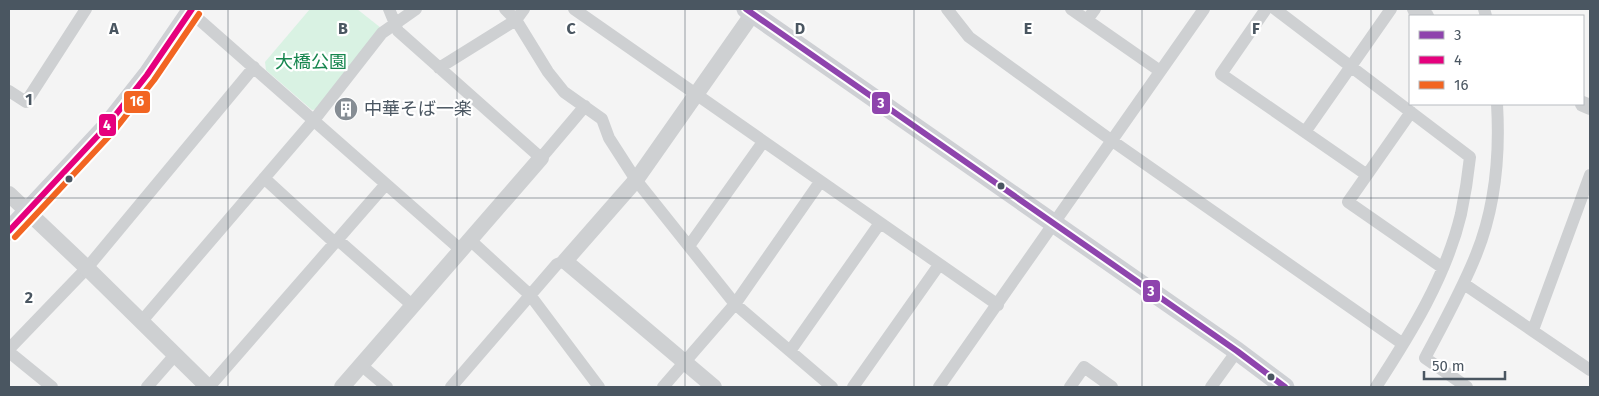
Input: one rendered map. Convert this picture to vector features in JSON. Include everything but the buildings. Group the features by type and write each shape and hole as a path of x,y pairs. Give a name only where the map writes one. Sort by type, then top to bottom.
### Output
{"main road":[{"path":"9,231 106,127 147,75 189,9"},
{"path":"752,10 1053,223 1237,350 1285,387"}],"street":[{"path":"9,91 26,102 86,9"},
{"path":"189,9 386,184 530,295 599,387"},
{"path":"389,9 398,31 541,158"},
{"path":"141,322 314,120 382,33 416,9"},
{"path":"506,9 516,20 548,72 564,92 602,119 609,138 636,180 735,304 832,387"},
{"path":"439,68 516,20 524,9"},
{"path":"574,9 998,305"},
{"path":"947,9 969,37 1111,140 1403,344"},
{"path":"1071,9 1160,72"},
{"path":"1087,20 1096,9"},
{"path":"940,387 1204,9"},
{"path":"1266,9 1221,74 1367,175"},
{"path":"1275,9 1470,157 1461,214 1443,268 1425,307 1376,387"},
{"path":"1305,132 1391,9"},
{"path":"451,387 557,264 565,261 636,180 696,95 752,10"},
{"path":"52,387 9,350 87,268 254,67"},
{"path":"1467,387 1425,358 1464,284 1487,222 1496,172 1497,105"},
{"path":"342,387 585,106"},
{"path":"1411,112 1348,202 1443,268"},
{"path":"689,246 762,142"},
{"path":"1533,330 1586,196 1590,175"},
{"path":"264,178 412,305"},
{"path":"663,387 735,304 820,182"},
{"path":"9,194 209,387 386,184"},
{"path":"790,351 880,223"},
{"path":"565,261 714,387"},
{"path":"853,387 939,265"},
{"path":"1464,284 1590,370"},
{"path":"1211,387 1237,350"},
{"path":"148,387 175,355"},
{"path":"361,365 387,387"},
{"path":"1070,387 1084,367 1112,387"}],"green space":[{"name":"大橋公園","path":"310,9 357,9 381,28 319,109 312,110 266,70 265,62"}],"transit line":[{"name":"4","path":"9,231 106,127 147,75 192,9"},
{"name":"3","path":"746,9 1237,351 1285,387"},
{"name":"16","path":"15,237 113,132 154,80 199,14"}],"place":[{"name":"中華そば一楽","path":"346,109"}]}
